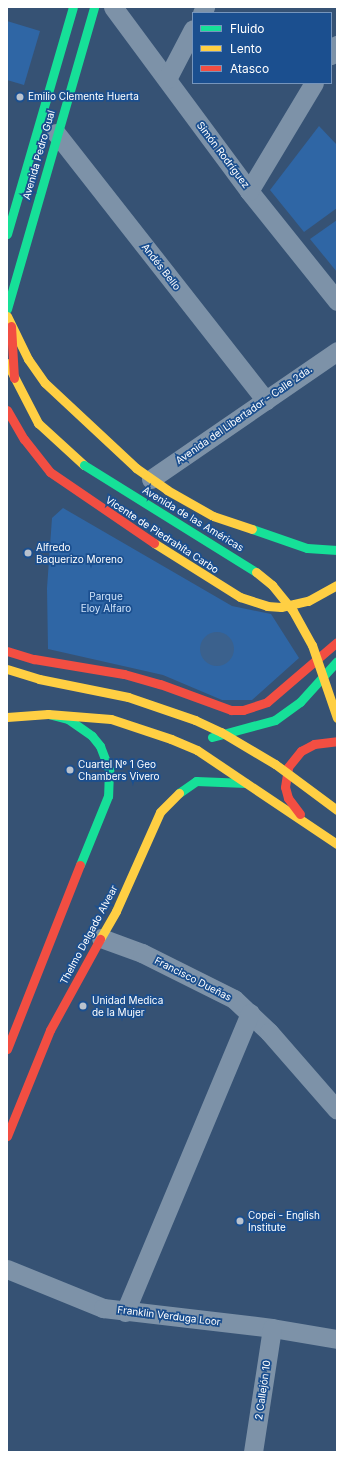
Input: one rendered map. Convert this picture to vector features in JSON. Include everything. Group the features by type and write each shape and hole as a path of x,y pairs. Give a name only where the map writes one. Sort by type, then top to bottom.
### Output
{"main road":[{"name":"Avenida Pedro Gual","path":"7,234 74,7"},
{"name":"Avenida Pedro Gual","path":"7,309 56,133 94,7"},
{"path":"7,316 28,359 45,383 89,427 151,479 213,516 307,548 337,550"},
{"path":"11,326 14,378"},
{"name":"Avenida de las Américas","path":"7,363 38,423 52,438 84,465 246,564 272,585 293,611 303,628 337,718"},
{"name":"Vicente de Piedrahíta Carbo","path":"7,410 37,457 56,476 180,560 240,598 267,606 281,608 308,601 337,585"},
{"path":"7,651 34,659 124,674 160,684 231,710 244,710 267,702 337,642"},
{"path":"171,739 214,737 275,720 300,702 337,661"},
{"path":"7,668 40,679 128,697 194,720 221,732 275,764 337,810"},
{"path":"7,1049 108,796 109,770 100,746 92,736 68,719 48,714"},
{"path":"7,717 48,714 111,719 171,739 197,750 305,821 337,844"},
{"path":"305,821 288,798 284,779 288,767 301,751 314,744 337,740"},
{"name":"Thelmo Delgado Alvear","path":"7,1136 50,1030 116,911 153,825 170,800 196,781 246,782"}],"street":[{"name":"Simón Rodríguez","path":"113,7 250,191 337,300"},
{"path":"167,80 192,31"},
{"path":"250,191 313,84"},
{"name":"Andés Bello","path":"56,133 266,401"},
{"name":"Avenida del Libertador - Calle 2da.","path":"151,479 337,351"},
{"name":"Francisco Dueñas","path":"101,938 142,953 217,988 250,1013 337,1110"},
{"path":"125,1312 250,1013"},
{"name":"Franklin Verduga Loor","path":"7,1269 103,1308 125,1312 272,1328 337,1339"},
{"name":"2 Callejón 10","path":"254,1452 272,1328"}],"green space":[{"path":"7,21 40,31 24,85 7,80"},
{"path":"319,126 337,145 337,208 304,232 270,190"},
{"path":"337,220 337,272 310,239"},
{"name":"Parque Eloy Alfaro","path":"63,508 232,606 271,614 299,658 252,700 222,700 163,675 48,649 47,588 52,518"}],"shaded area":[{"path":"220,632 229,637 233,642 233,656 229,661 224,665 214,666 210,665 201,656 200,646 201,642 210,633"}],"traffic: fast":[{"path":"7,234 73,7"},
{"path":"7,309 94,7"},
{"path":"84,465 256,572"},
{"path":"252,529 307,548 337,550"},
{"path":"212,737 275,720 300,702 337,661"},
{"path":"48,714 68,719 92,736 100,746 109,770 108,796 80,865"},
{"path":"179,793 196,781 246,783"}],"traffic: slow":[{"path":"7,316 28,359 45,383 136,468 167,490 213,516 252,529"},
{"path":"7,363 38,423 84,465"},
{"path":"154,543 240,597 267,606 281,607 308,601 337,585"},
{"path":"256,572 272,585 293,611 312,645 337,718"},
{"path":"7,669 39,679 128,697 195,720 221,732 275,764 337,810"},
{"path":"7,717 48,714 111,719 171,739 197,750 337,844"},
{"path":"100,939 116,911 160,812 179,793"}],"traffic: jam":[{"path":"11,326 14,378"},
{"path":"7,410 24,439 50,472 154,543"},
{"path":"7,651 34,659 124,674 160,684 231,710 243,710 267,702 337,642"},
{"path":"300,814 288,798 285,787 288,767 301,751 314,744 337,741"},
{"path":"7,1049 80,865"},
{"path":"7,1136 50,1030 100,939"}],"place":[{"name":"Emilio Clemente Huerta","path":"20,97"},
{"name":"Alfredo Baquerizo Moreno","path":"28,553"},
{"name":"Cuartel Nº 1 Geo Chambers Vivero","path":"70,770"},
{"name":"Unidad Medica de la Mujer","path":"83,1006"},
{"name":"Copei - English Institute","path":"240,1221"}]}
